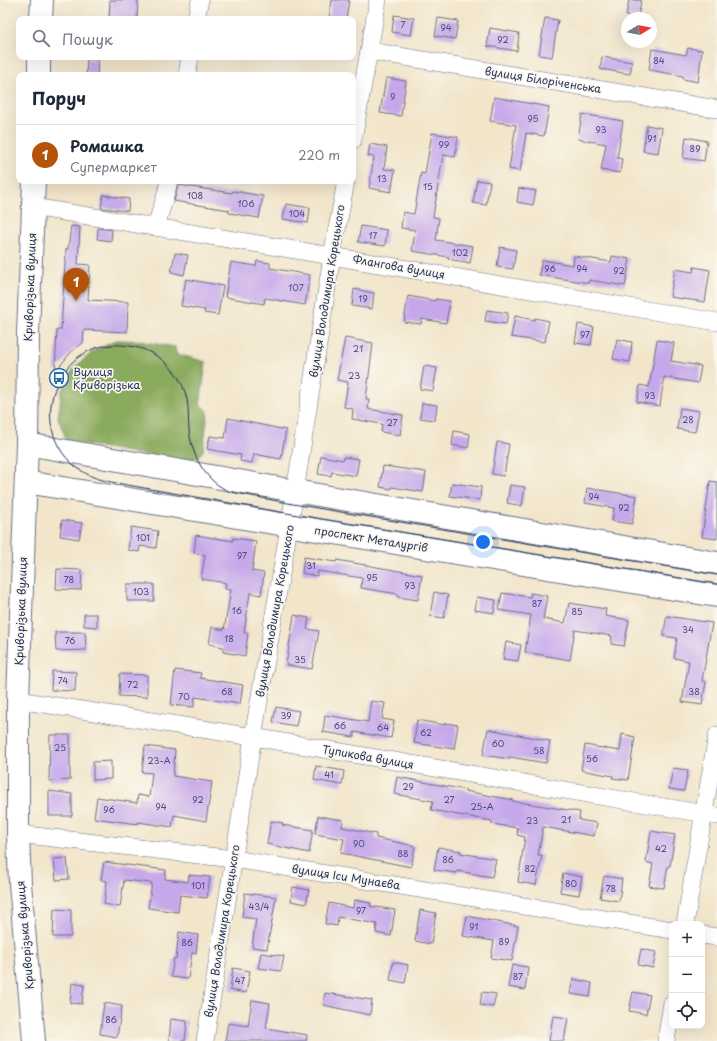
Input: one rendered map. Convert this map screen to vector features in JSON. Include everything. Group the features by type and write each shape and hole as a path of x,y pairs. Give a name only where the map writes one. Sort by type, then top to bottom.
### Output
{"main road":[{"path":"41,16 42,0"},
{"path":"39,72 40,60"},
{"name":"Криворізька вулиця","path":"34,184 28,333 26,482 18,700 18,834 20,884 34,1041"},
{"path":"27,444 295,492 717,563"},
{"name":"проспект Металургів","path":"26,482 717,596"}],"street":[{"path":"197,16 200,0"},
{"path":"356,123 378,0"},
{"name":"вулиця Білоріченська","path":"369,51 717,109"},
{"path":"188,72 190,60"},
{"path":"156,227 160,211 167,196 169,184"},
{"name":"вулиця Володимира Корецького","path":"205,1041 253,737 290,526 332,256 345,184"},
{"name":"Флангова вулиця","path":"33,207 332,256 717,322"},
{"name":"Тупикова вулиця","path":"18,700 253,737 710,815"},
{"path":"686,921 710,815 717,735"},
{"name":"вулиця Іси Мунаєва","path":"18,834 234,859 669,930"},
{"path":"705,935 717,937"},
{"path":"666,1041 669,1022"}],"green space":[{"path":"117,340 138,341 175,347 176,354 206,362 200,405 208,411 203,451 192,463 67,441 58,418 62,390 75,367 94,351"}],"building":[{"path":"110,0 138,0 137,16 109,16"},
{"path":"332,0 349,0 346,16 329,16"},
{"path":"629,0 641,0 639,12 627,12"},
{"path":"394,15 414,18 411,35 392,32"},
{"path":"438,18 458,21 455,39 435,36"},
{"path":"545,18 558,20 552,57 539,55"},
{"path":"490,28 519,33 517,51 487,46"},
{"path":"688,48 702,50 698,82 683,79 683,76 649,70 652,49 686,55"},
{"path":"602,57 632,62 630,74 600,69"},
{"path":"87,60 98,60 97,72 86,72"},
{"path":"386,78 406,81 401,116 380,113"},
{"path":"494,97 549,107 544,136 526,133 520,171 509,169 516,125 490,121"},
{"path":"582,114 623,121 617,158 622,159 620,173 601,170 606,144 578,139"},
{"path":"647,125 662,128 658,153 643,151"},
{"path":"432,133 458,137 455,157 443,155 433,217 439,218 436,240 473,246 470,263 448,259 449,257 412,251 415,230 401,228 403,212 414,214 421,173 425,174"},
{"path":"686,137 707,141 704,161 683,158"},
{"path":"370,144 387,147 384,169 395,170 391,192 369,188 374,157 368,156"},
{"path":"477,180 490,182 486,205 473,203"},
{"path":"178,185 263,196 259,218 229,213 229,210 174,201"},
{"path":"519,188 536,191 533,205 517,202"},
{"path":"103,195 129,199 128,211 101,208"},
{"path":"286,204 310,208 308,223 283,219"},
{"path":"71,226 80,227 78,264 90,265 88,300 128,302 127,332 84,330 83,343 72,351 55,372 57,330 61,330 66,249 68,249"},
{"path":"361,226 387,230 385,246 358,242"},
{"path":"98,228 112,230 111,241 97,239"},
{"path":"500,247 516,250 513,269 497,267"},
{"path":"175,253 188,255 184,275 171,272"},
{"path":"574,256 611,262 612,256 630,259 625,286 589,280 589,283 539,275 542,260 573,265"},
{"path":"257,261 270,263 270,268 310,275 305,305 265,298 264,304 225,297 231,262 256,266"},
{"path":"694,267 710,270 705,302 670,297 675,269 693,272"},
{"path":"186,279 223,286 218,315 204,313 205,310 181,306"},
{"path":"354,289 374,293 372,309 352,306"},
{"path":"408,296 435,301 435,299 450,301 446,323 422,319 421,324 404,322"},
{"path":"487,310 508,313 506,324 485,321"},
{"path":"515,316 549,321 545,342 511,337"},
{"path":"578,324 594,327 591,345 575,343"},
{"path":"345,338 373,343 366,399 369,399 368,409 403,415 400,435 381,432 382,424 352,419 353,409 344,407 348,382 337,380"},
{"path":"617,339 632,342 630,362 613,359"},
{"path":"657,340 674,343 671,361 701,366 698,383 664,377 660,406 637,402 640,385 649,387"},
{"path":"424,366 437,368 433,391 420,389"},
{"path":"422,403 437,405 435,420 420,418"},
{"path":"680,408 699,411 695,432 677,429"},
{"path":"228,418 286,430 281,459 254,454 252,463 240,461 241,455 207,449 210,436 225,438"},
{"path":"454,431 470,434 468,448 452,445"},
{"path":"497,442 509,444 504,476 492,474"},
{"path":"321,456 343,460 344,457 359,459 356,476 332,472 331,476 318,474"},
{"path":"383,466 426,472 423,492 392,487 391,489 380,487"},
{"path":"710,481 717,482 717,539 702,537"},
{"path":"452,483 481,487 480,500 450,496"},
{"path":"510,485 525,487 522,506 507,503"},
{"path":"587,488 637,496 632,524 612,521 614,508 585,503"},
{"path":"62,520 82,523 79,539 60,536"},
{"path":"131,527 158,531 156,548 140,546 139,552 128,550"},
{"path":"196,535 233,541 233,538 256,541 252,571 264,573 261,595 250,593 244,633 248,633 245,656 223,652 223,647 209,644 212,627 224,630 231,590 225,589 226,583 201,579 205,555 194,553"},
{"path":"304,557 336,562 337,560 422,575 418,600 398,597 398,594 361,588 362,578 318,571 317,576 302,573"},
{"path":"57,569 82,570 81,590 56,589"},
{"path":"127,584 154,584 154,601 127,601"},
{"path":"434,592 448,595 444,618 430,616"},
{"path":"502,593 530,597 531,593 547,596 543,619 565,623 569,603 606,609 605,616 629,620 624,646 611,644 612,636 575,630 570,660 525,652 531,615 499,610"},
{"path":"477,597 496,600 494,613 475,610"},
{"path":"84,614 97,614 97,627 84,626"},
{"path":"294,615 309,618 307,629 319,631 312,669 286,665"},
{"path":"667,616 712,623 702,681 706,682 702,705 682,702 689,661 674,658 677,638 663,636"},
{"path":"55,632 85,632 86,650 56,651"},
{"path":"506,642 521,645 518,661 503,659"},
{"path":"175,670 201,673 200,678 243,685 240,704 195,697 194,707 171,705"},
{"path":"52,671 76,672 75,691 51,690"},
{"path":"120,674 147,675 147,697 119,696"},
{"path":"371,701 385,703 382,719 394,721 391,738 354,732 354,737 323,732 325,715 368,722"},
{"path":"276,707 299,711 296,726 273,722"},
{"path":"417,720 444,725 445,723 458,725 454,749 414,743"},
{"path":"488,729 550,741 546,763 510,757 510,759 483,755"},
{"path":"622,734 635,737 628,780 612,778 613,776 581,770 585,745 620,751"},
{"path":"50,735 70,735 70,780 49,781"},
{"path":"145,746 175,750 173,776 212,782 206,821 174,815 172,827 94,818 97,797 137,803 138,795 149,797 152,773 142,772"},
{"path":"111,761 111,779 93,780 93,762"},
{"path":"316,766 344,771 342,785 314,780"},
{"path":"673,768 688,770 684,791 669,789"},
{"path":"397,777 466,790 465,791 513,801 580,812 579,820 597,823 594,836 543,827 538,855 542,855 536,885 518,882 525,837 517,835 518,828 492,824 492,821 431,810 433,801 394,794"},
{"path":"49,791 72,794 72,816 49,816"},
{"path":"318,816 343,820 342,827 376,834 376,838 415,846 411,867 341,853 344,839 315,834"},
{"path":"271,821 283,823 282,825 313,830 309,853 267,844"},
{"path":"651,831 675,835 670,866 668,866 664,888 649,886 653,864 646,862"},
{"path":"438,847 461,851 460,853 496,859 492,877 457,871 457,873 434,870"},
{"path":"67,858 69,879 56,880 54,859"},
{"path":"104,862 166,870 165,879 188,882 189,875 210,877 207,898 180,895 178,912 148,908 152,883 124,880 120,907 104,904 107,881 101,880"},
{"path":"563,873 582,877 579,895 560,892"},
{"path":"604,876 622,879 619,901 600,898"},
{"path":"293,887 309,890 306,904 291,901"},
{"path":"245,893 276,897 267,949 252,947 256,919 242,917"},
{"path":"354,900 371,903 370,906 395,910 391,936 376,933 377,924 338,917 337,926 325,924 329,903 353,908"},
{"path":"54,909 71,910 71,937 53,937"},
{"path":"420,910 436,913 431,944 415,941"},
{"path":"467,916 518,926 512,961 491,958 494,941 463,936"},
{"path":"179,932 198,935 196,953 192,953 188,979 171,977 174,958 176,959"},
{"path":"641,949 656,952 653,968 638,965"},
{"path":"261,953 284,956 281,971 258,968"},
{"path":"393,962 408,965 405,983 390,980"},
{"path":"512,965 528,967 525,990 508,987"},
{"path":"233,968 250,971 246,993 230,990"},
{"path":"573,979 592,983 590,997 570,994"},
{"path":"72,983 84,985 82,1004 70,1003"},
{"path":"482,992 496,994 493,1007 480,1005"},
{"path":"633,992 650,995 646,1014 629,1011"},
{"path":"325,993 372,1000 370,1015 323,1005"},
{"path":"252,1000 270,1003 266,1028 307,1035 306,1041 225,1041 228,1023 248,1026"},
{"path":"104,1003 122,1006 117,1037 100,1034"},
{"path":"553,1016 568,1018 564,1041 549,1041"},
{"path":"171,1019 187,1021 185,1041 169,1041"}],"tram line":[{"path":"717,575 293,504 231,492 214,482 201,467 193,449 191,440 187,400 184,390 175,373 162,359 135,347 107,345 84,354 66,369 55,390 51,413 54,436 66,457 87,474 101,480 292,514 717,584"}],"place":[{"name":"Ромашка","path":"76,301"},
{"name":"Вулиця Криворізька","path":"59,378"}]}
